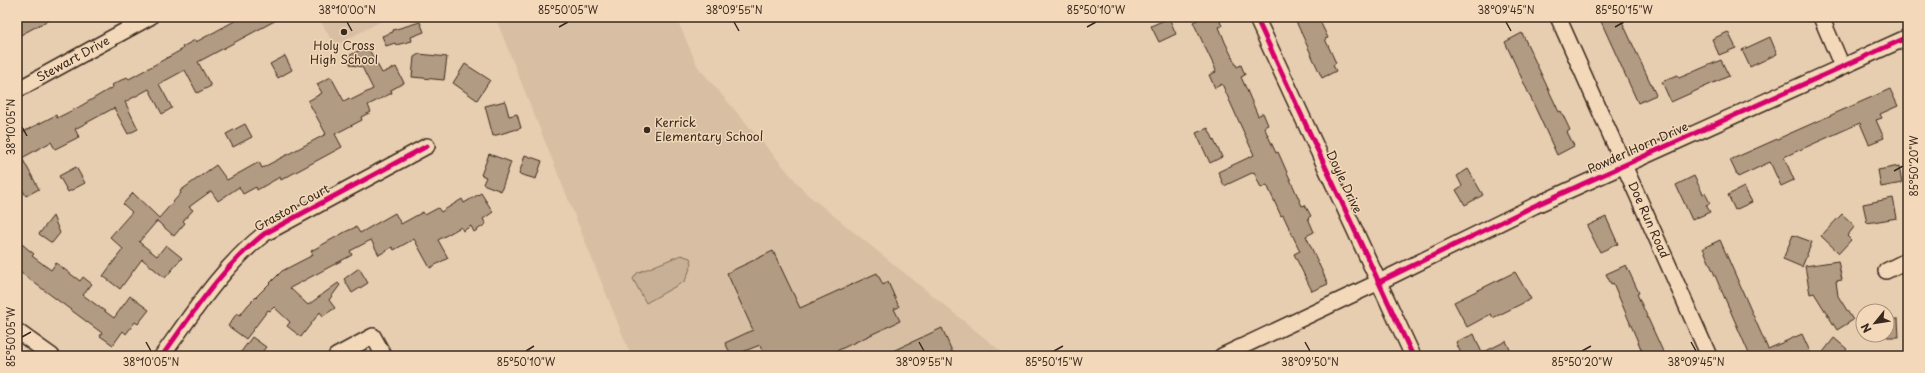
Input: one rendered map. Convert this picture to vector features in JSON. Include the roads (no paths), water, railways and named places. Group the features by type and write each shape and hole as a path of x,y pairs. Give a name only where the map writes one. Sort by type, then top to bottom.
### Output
{"street":[{"name":"Stewart Drive","path":"17,90 150,17"},
{"name":"Doyle Drive","path":"1256,17 1413,356"},
{"name":"Doe Run Road","path":"1558,17 1709,356"},
{"path":"1821,17 1842,66"},
{"name":"Powder Horn Drive","path":"1222,356 1379,282 1534,206 1908,37"},
{"name":"Graston Court","path":"162,356 222,275 249,245 264,234 427,146"},
{"path":"1886,271 1908,260"},
{"path":"17,331 52,356"},
{"path":"336,356 373,336 384,356"}],"place":[{"name":"Holy Cross High School","path":"344,32"},
{"name":"Kerrick Elementary School","path":"647,130"}]}
